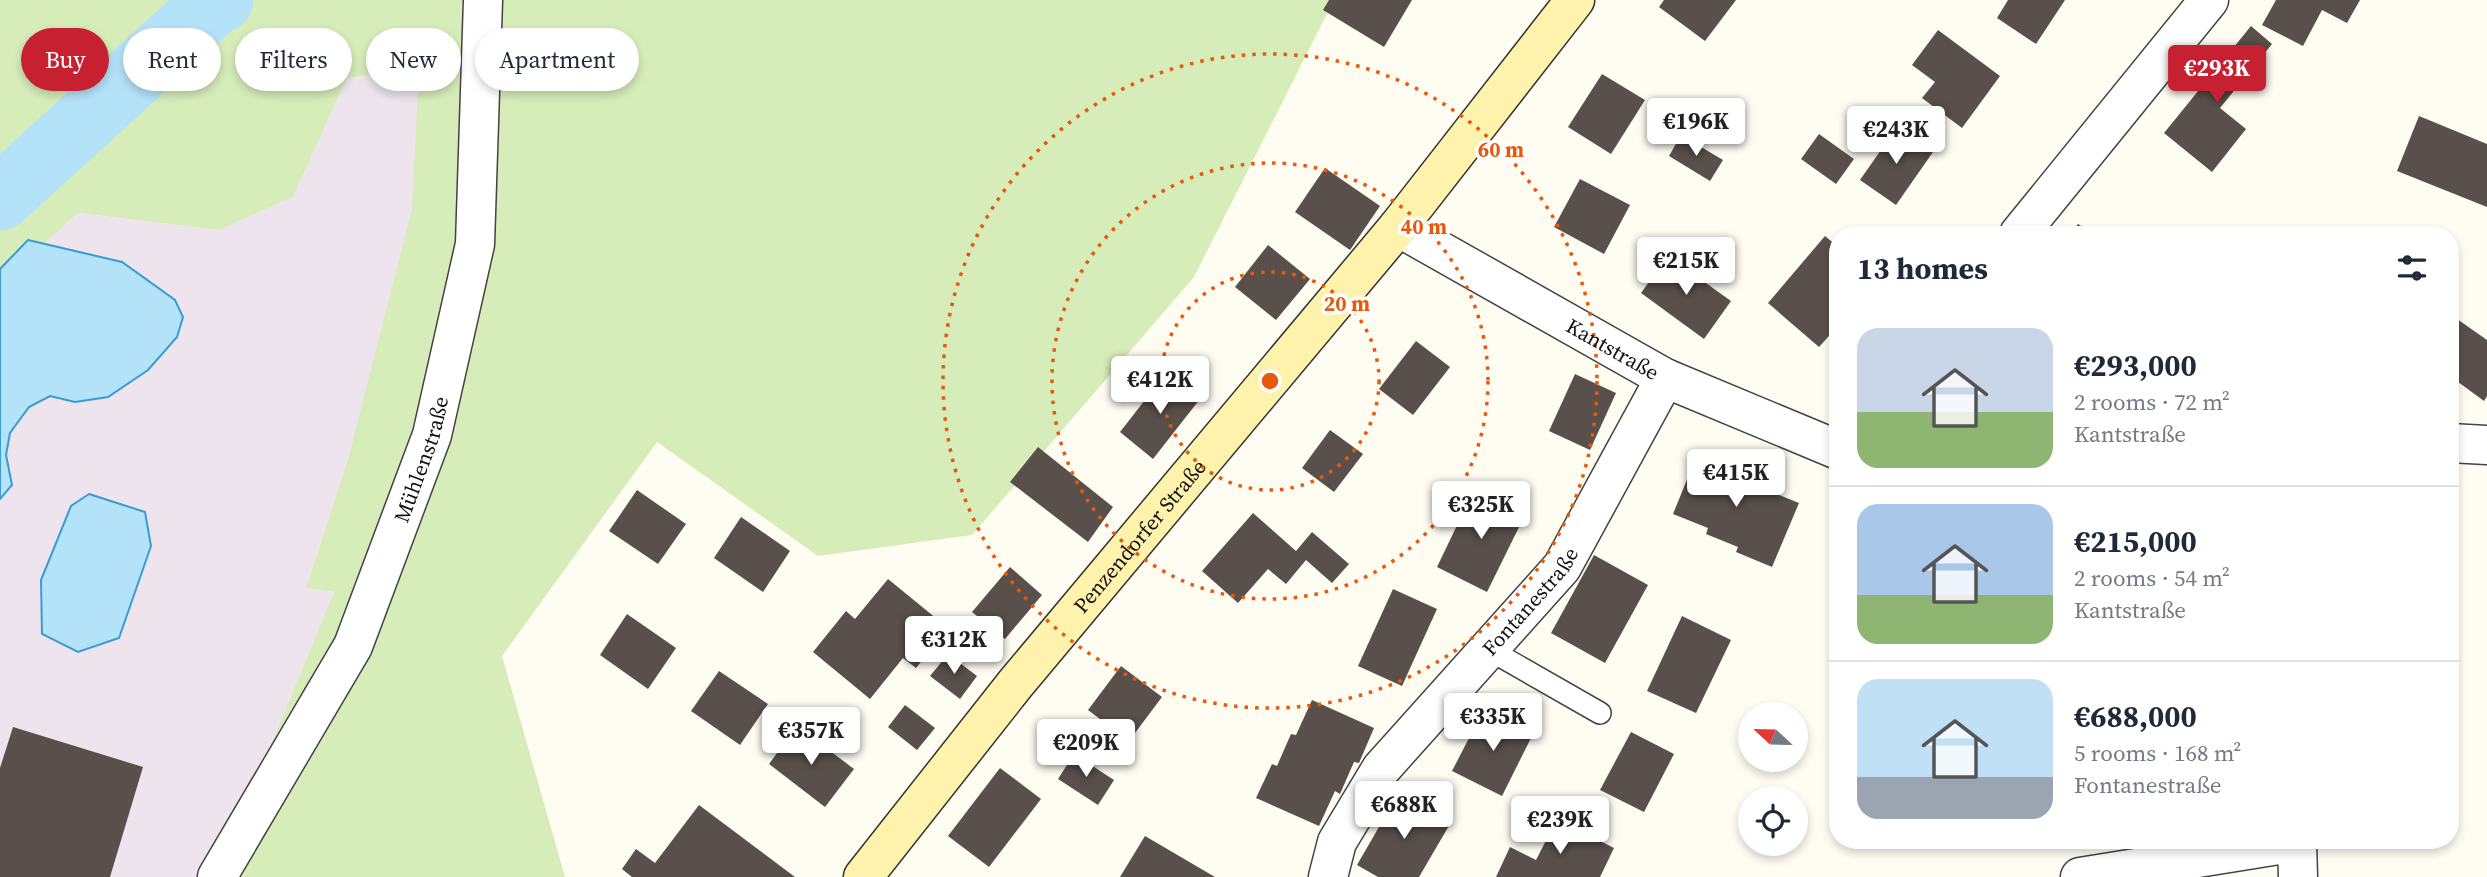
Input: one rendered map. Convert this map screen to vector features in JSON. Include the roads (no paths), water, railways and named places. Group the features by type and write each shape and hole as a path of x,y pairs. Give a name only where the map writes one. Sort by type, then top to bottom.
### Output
{"main road":[{"name":"Penzendorfer Straße","path":"863,877 1016,683 1398,227 1575,0"}],"street":[{"name":"Mühlenstraße","path":"217,877 353,646 432,435 475,244 483,0"},
{"path":"2025,226 2209,0"},
{"name":"Kantstraße","path":"1398,227 1665,378 1829,446"},
{"name":"Fontanestraße","path":"1328,877 1337,842 1381,769 1562,567 1665,378"},
{"path":"2459,443 2487,445"},
{"path":"2080,877 2254,849"},
{"path":"2297,849 2298,877"}],"lane":[{"path":"1488,649 1600,713"}],"water":[{"path":"28,240 122,262 175,300 183,317 177,337 148,370 108,397 75,402 50,396 29,407 10,433 6,455 12,485 0,499 0,269"},
{"path":"89,494 145,512 151,546 119,638 78,652 42,634 41,580 71,506"}],"waterway":[{"path":"0,198 213,4 221,0"}]}
